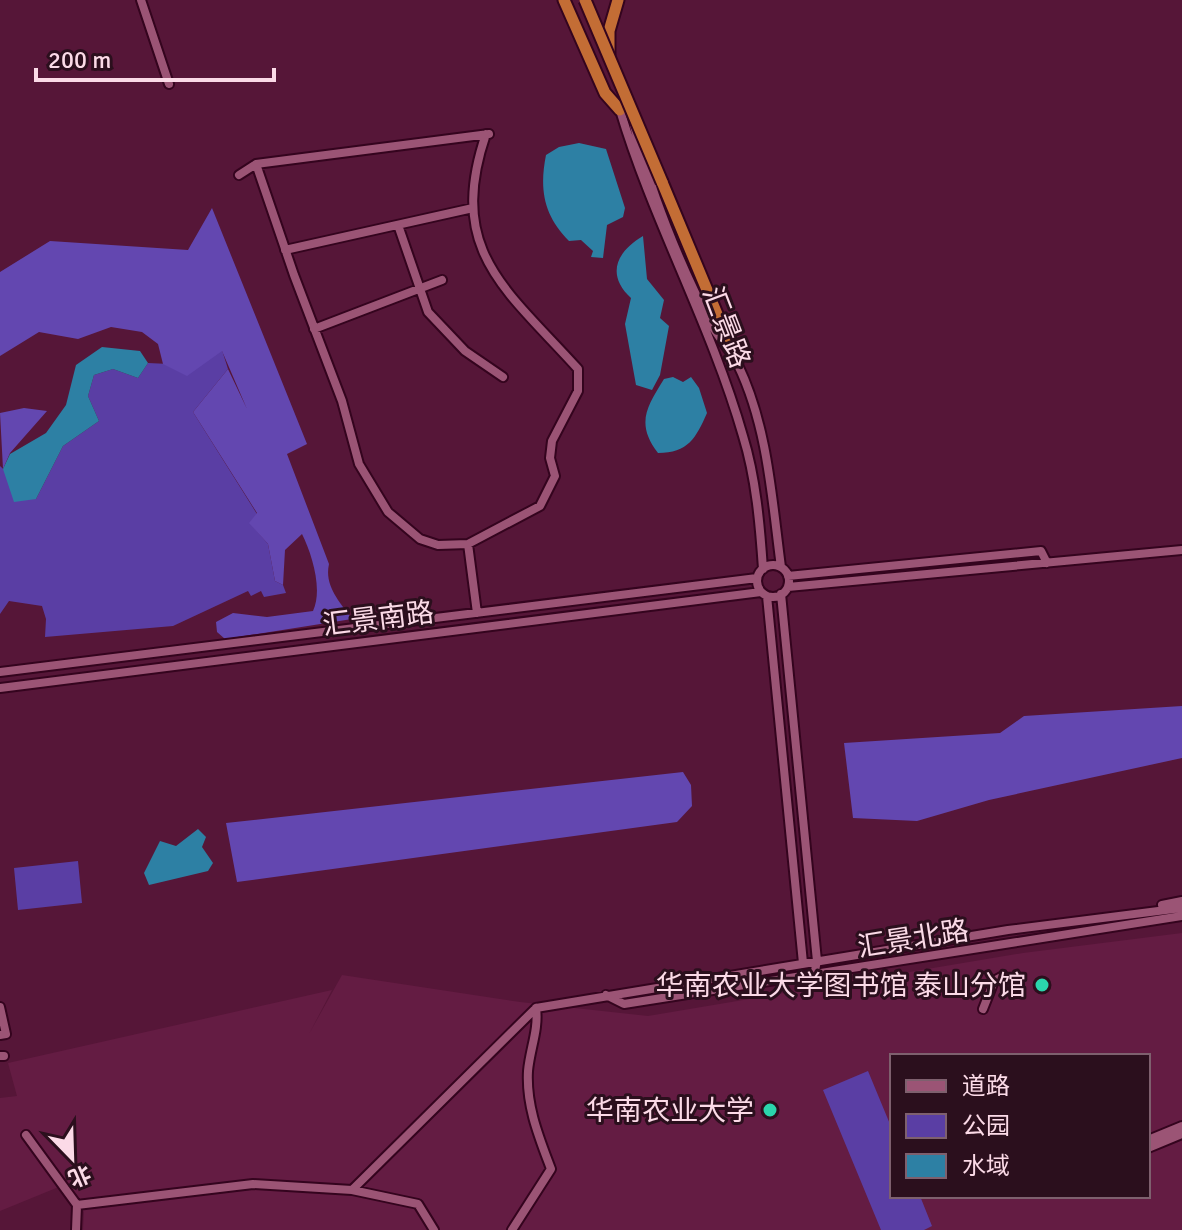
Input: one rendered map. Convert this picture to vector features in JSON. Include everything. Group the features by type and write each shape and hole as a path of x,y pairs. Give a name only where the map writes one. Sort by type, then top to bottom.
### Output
{"highway":[{"path":"564,0 605,93 624,107"},
{"path":"585,0 737,362"},
{"path":"619,7 609,50 624,107"}],"street":[{"path":"141,0 169,84"},
{"name":"汇景路","path":"624,107 643,167 710,323 737,362 752,403 766,459 781,567"},
{"name":"汇景路","path":"624,107 640,175 689,288 743,435 758,512 763,569"},
{"path":"239,175 256,164 488,134 473,173 473,224 487,263 520,307 578,369 578,391 552,441 550,458 555,476 540,506 468,544 438,545 420,539 388,512 359,464 342,401 256,164"},
{"path":"285,250 473,208"},
{"path":"398,225 428,312 465,351 503,377"},
{"path":"314,329 442,280"},
{"path":"468,544 477,613"},
{"path":"764,594 1182,550"},
{"path":"788,576 1041,551 1047,563"},
{"path":"788,576 781,567 771,565 763,569 757,578 764,594 803,963 814,975"},
{"path":"788,576 784,591 817,961 814,975"},
{"name":"汇景南路","path":"0,672 757,578"},
{"name":"汇景南路","path":"0,688 764,594"},
{"path":"1122,913 1182,901"},
{"name":"汇景北路","path":"536,1008 1122,913 1182,908"},
{"name":"汇景北路","path":"605,995 624,1004 1179,917"},
{"path":"983,1009 994,981 1003,976 1012,980"},
{"path":"0,1007 6,1034 0,1035"},
{"path":"352,1190 536,1008"},
{"path":"512,1230 551,1169 532,1117 529,1094 531,1050 538,1021 536,1008"},
{"path":"1150,1139 1179,1131"},
{"path":"1179,1131 1182,1145"},
{"path":"1150,1147 1179,1131"},
{"path":"26,1135 77,1205 76,1230"},
{"path":"77,1205 253,1184 352,1190 418,1204 434,1230"}],"shaded area":[{"path":"212,208 307,444 287,454 329,564 331,587 352,619 225,639 217,632 216,622 233,613 267,617 313,611 317,593 313,562 302,534 285,550 283,585 275,581 268,544 249,523 257,513 193,412 228,369 247,409 222,351 187,376 163,364 158,344 142,332 111,327 78,339 39,332 0,356 0,272 50,241 188,250"},
{"path":"24,408 47,411 10,453 3,469 0,413"},
{"path":"1182,706 1182,758 989,800 917,821 853,818 844,743 1000,733 1024,716"},
{"path":"683,772 691,785 692,806 677,822 237,882 226,823"},
{"path":"1182,933 1182,1230 83,1230 84,1212 66,1184 0,1211 0,1098 17,1096 8,1063 332,990 309,1034 342,975 520,1002 648,1016 1023,953"}],"green space":[{"path":"222,350 228,369 193,412 257,514 250,523 268,544 275,581 283,585 286,593 264,597 261,591 251,596 248,591 173,626 45,637 46,619 42,606 9,601 0,614 0,466 36,499 63,446 99,421 88,396 94,375 113,369 138,378 148,363 169,364"},
{"path":"78,861 82,903 18,910 14,868"},
{"path":"868,1071 890,1124 890,1198 921,1198 932,1226 924,1230 881,1230 823,1090"}],"water":[{"path":"579,143 606,149 625,208 623,217 607,225 603,258 591,257 593,251 581,240 569,241 554,222 546,202 543,180 546,155 559,147"},
{"path":"643,236 647,279 664,300 660,318 669,326 660,375 652,390 636,385 625,324 631,298 623,289 617,272 626,249"},
{"path":"102,347 140,351 148,363 138,378 113,369 94,375 88,396 99,421 63,446 36,499 14,502 3,469 10,454 46,433 66,405 76,365"},
{"path":"673,377 683,382 691,377 699,388 707,413 699,430 684,447 658,453 647,433 646,416 664,379"},
{"path":"198,829 206,837 202,847 213,863 208,871 149,885 144,873 160,841 176,846"}],"place":[{"name":"华南农业大学图书馆 泰山分馆","path":"1042,985"},
{"name":"华南农业大学","path":"770,1110"}]}
